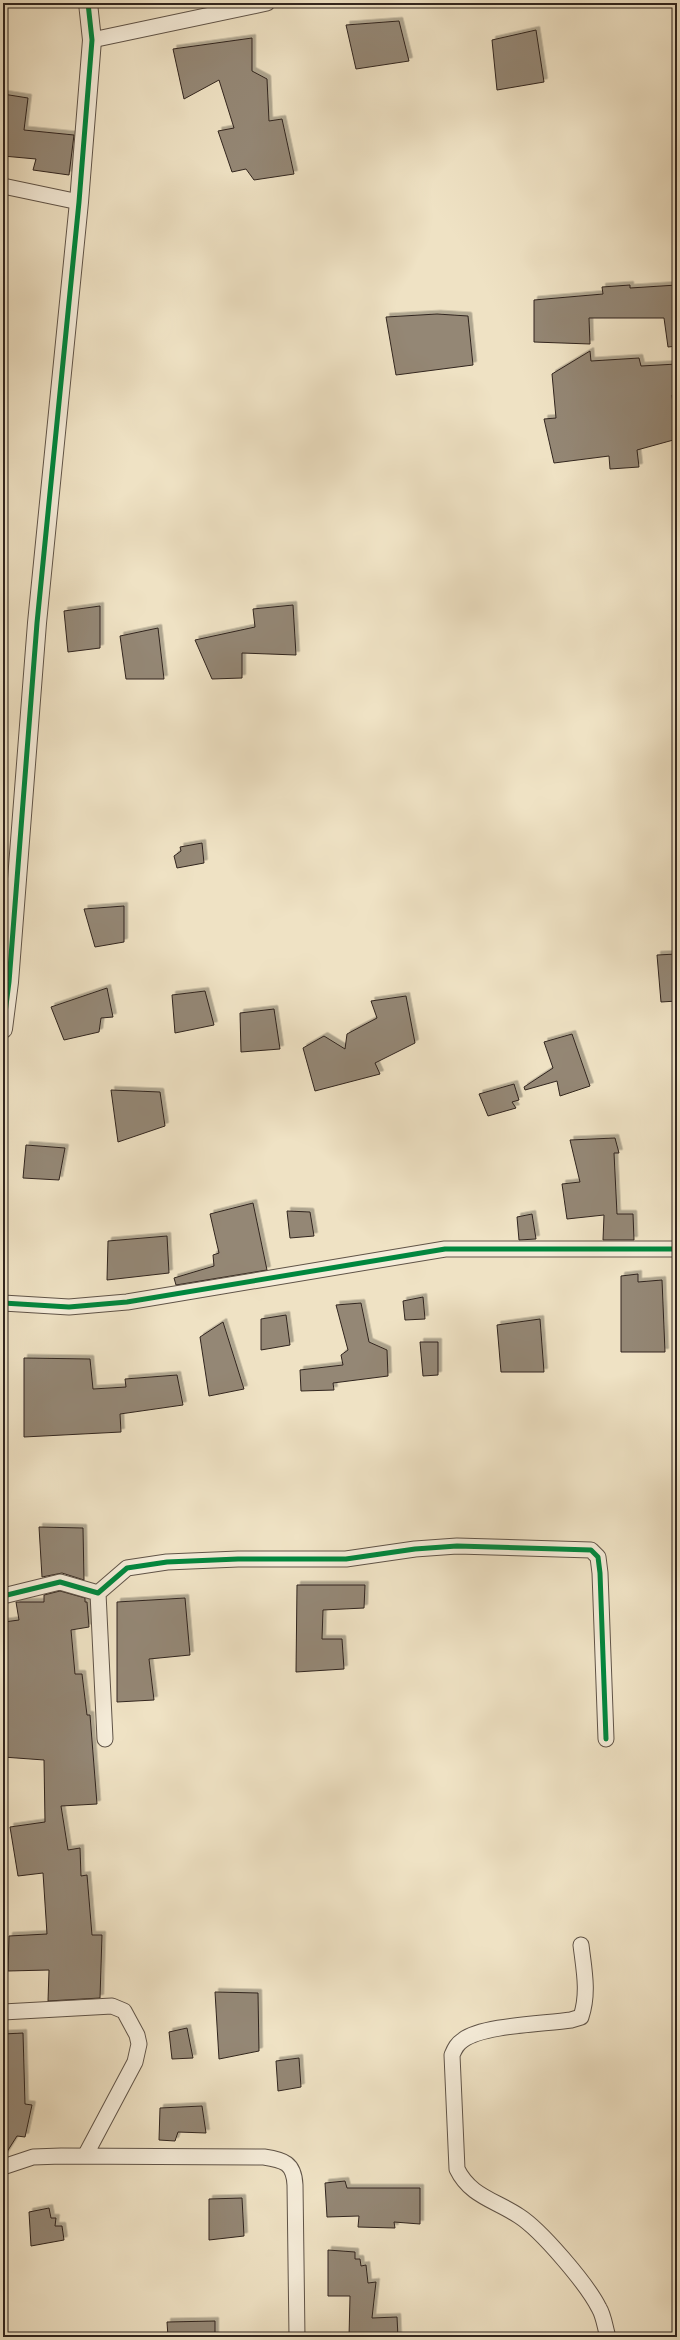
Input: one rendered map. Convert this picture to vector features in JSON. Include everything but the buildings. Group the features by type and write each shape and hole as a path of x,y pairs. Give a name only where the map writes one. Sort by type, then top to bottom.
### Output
{"street":[{"path":"3,1029 9,982 36,623 79,202 92,40 88,3"},
{"path":"92,40 267,3"},
{"path":"3,186 79,202"},
{"path":"3,1303 69,1307 127,1302 445,1249 677,1249"},
{"path":"98,1593 127,1568 167,1562 238,1558 346,1559 415,1549 457,1546 591,1550 598,1557 600,1573 606,1739"},
{"path":"3,1596 60,1582 98,1593"},
{"path":"98,1593 105,1739"},
{"path":"581,1946 586,1985 585,2004 581,2017 571,2020 482,2031 464,2038 457,2044 452,2054 457,2169 463,2182 473,2191 520,2216 540,2233 587,2289 600,2308 608,2337"},
{"path":"3,2012 112,2006 124,2011 131,2022 139,2044 135,2062 85,2156"},
{"path":"3,2167 33,2157 85,2156 264,2157 279,2160 289,2165 294,2174 295,2186 297,2337"}],"cycle path":[{"path":"3,1029 9,982 37,623 79,202 92,40 88,3"},
{"path":"3,1303 69,1307 127,1302 445,1249 677,1249"},
{"path":"3,1596 60,1582 98,1593 127,1568 167,1562 238,1559 346,1559 415,1549 457,1546 591,1550 598,1557 600,1573 606,1739"}]}
